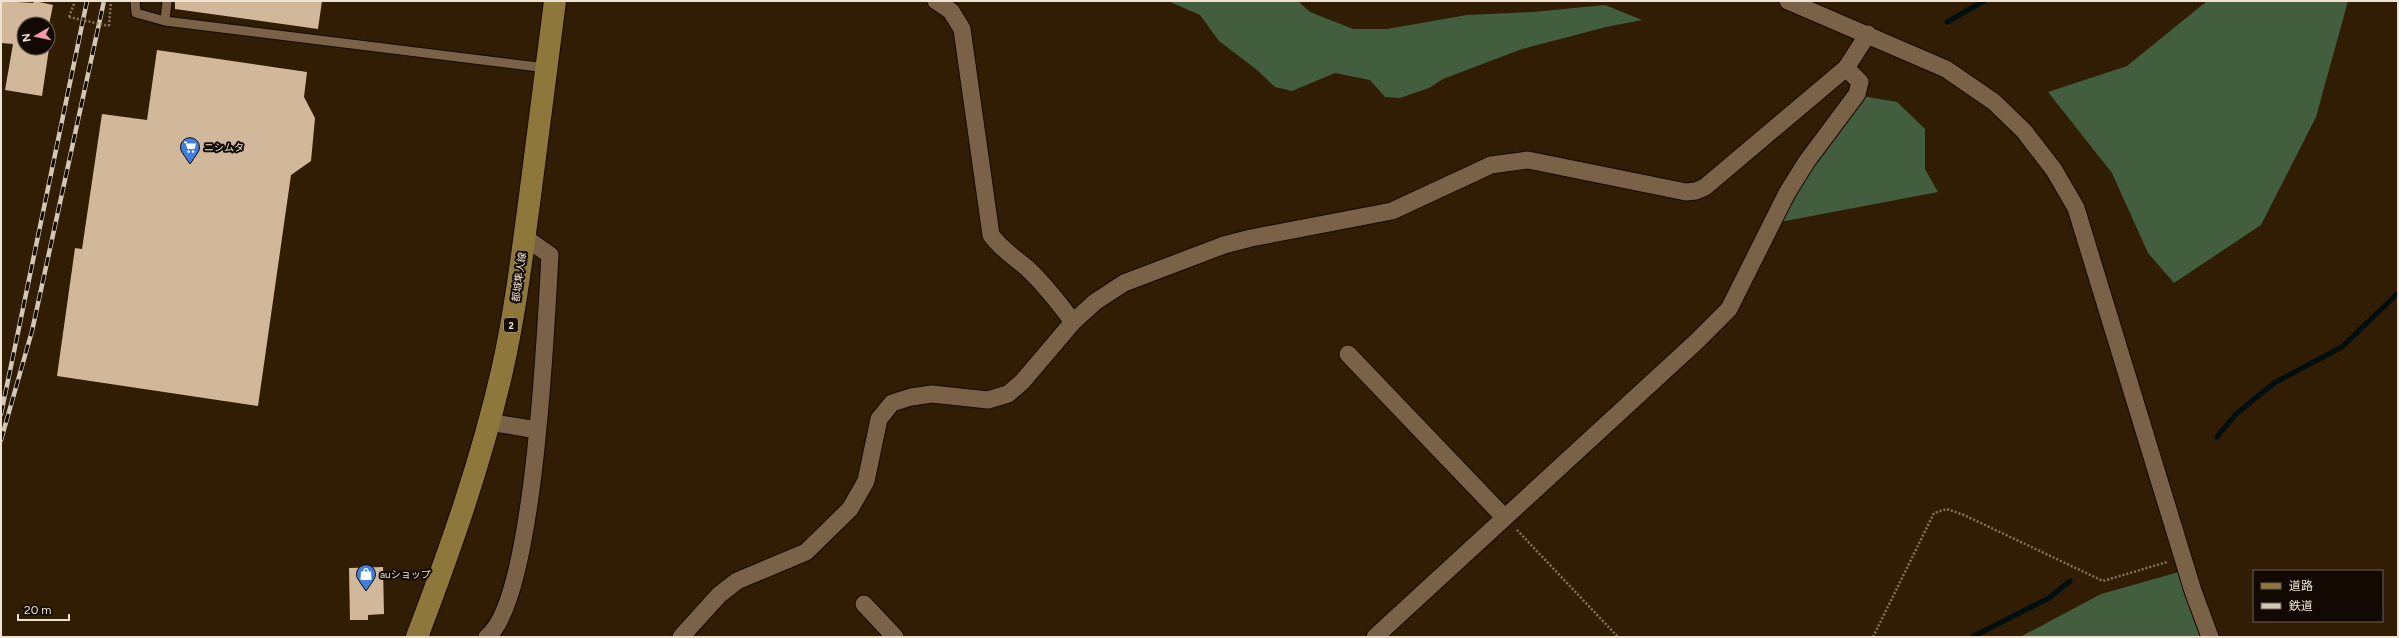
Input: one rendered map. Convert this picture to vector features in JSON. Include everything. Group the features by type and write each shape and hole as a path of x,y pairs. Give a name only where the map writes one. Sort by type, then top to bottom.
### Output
{"main road":[{"name":"都城隼人線","path":"417,637 456,535 489,422 513,318 555,1"}],"street":[{"path":"936,1 951,11 962,29 990,235 999,246 1026,267 1048,288 1073,322"},
{"path":"1788,1 1868,34 1946,69 1994,102 2024,131 2054,170 2076,208 2210,637"},
{"path":"681,637 719,595 737,581 806,552 850,508 866,481 879,418 892,403 911,397 932,394 988,400 1008,394 1022,382 1073,322 1095,302 1124,283 1196,254 1252,238 1392,211 1491,165 1528,160 1686,192 1696,191 1712,182 1846,68 1868,34"},
{"path":"1375,637 1696,342 1729,308 1787,193 1807,161 1857,94 1860,82 1846,68"},
{"path":"487,637 492,634 507,609 525,535 538,430 550,255 524,238"},
{"path":"1348,354 1504,517"},
{"path":"489,422 538,430"},
{"path":"864,604 895,637"}],"lane":[{"path":"135,1 136,13 165,21 546,68"},
{"path":"165,21 167,1"}],"path":[{"path":"75,1 69,17 109,26 111,1"},
{"path":"1873,637 1934,514 1947,509 1964,515 2103,581 2184,557"},
{"path":"1504,517 1618,637"}],"green space":[{"path":"1168,1 1298,1 1310,12 1353,29 1387,29 1467,15 1533,12 1605,5 1642,20 1606,27 1522,49 1443,79 1429,88 1400,98 1385,97 1370,80 1335,73 1292,91 1275,87 1257,70 1219,41 1200,15"},
{"path":"2207,1 2348,1 2316,117 2261,225 2174,283 2148,253 2112,173 2048,92 2127,66"},
{"path":"1862,96 1897,102 1925,129 1925,169 1938,192 1780,222 1805,178"},
{"path":"2179,572 2205,637 2020,637 2101,594"}],"building":[{"path":"2,1 33,3 35,1 53,5 51,16 16,16 16,56 48,56 42,96 5,90 13,44 1,43"},
{"path":"175,1 322,1 318,29 175,9"},
{"path":"157,50 307,72 304,97 315,118 311,161 291,175 258,406 57,376 75,248 82,249 102,114 147,120"},
{"name":"auショップ","path":"383,567 384,614 368,615 368,620 350,620 349,568"}],"waterway":[{"path":"1947,22 1984,1"},
{"path":"2217,437 2235,415 2274,383 2342,347 2398,293"},
{"path":"1972,637 2049,598 2070,581"}],"railway":[{"path":"1,414 87,1"},
{"path":"1,440 32,331 104,1"}],"place":[{"name":"ニシムタ","path":"190,164"},
{"name":"auショップ","path":"366,591"}]}
